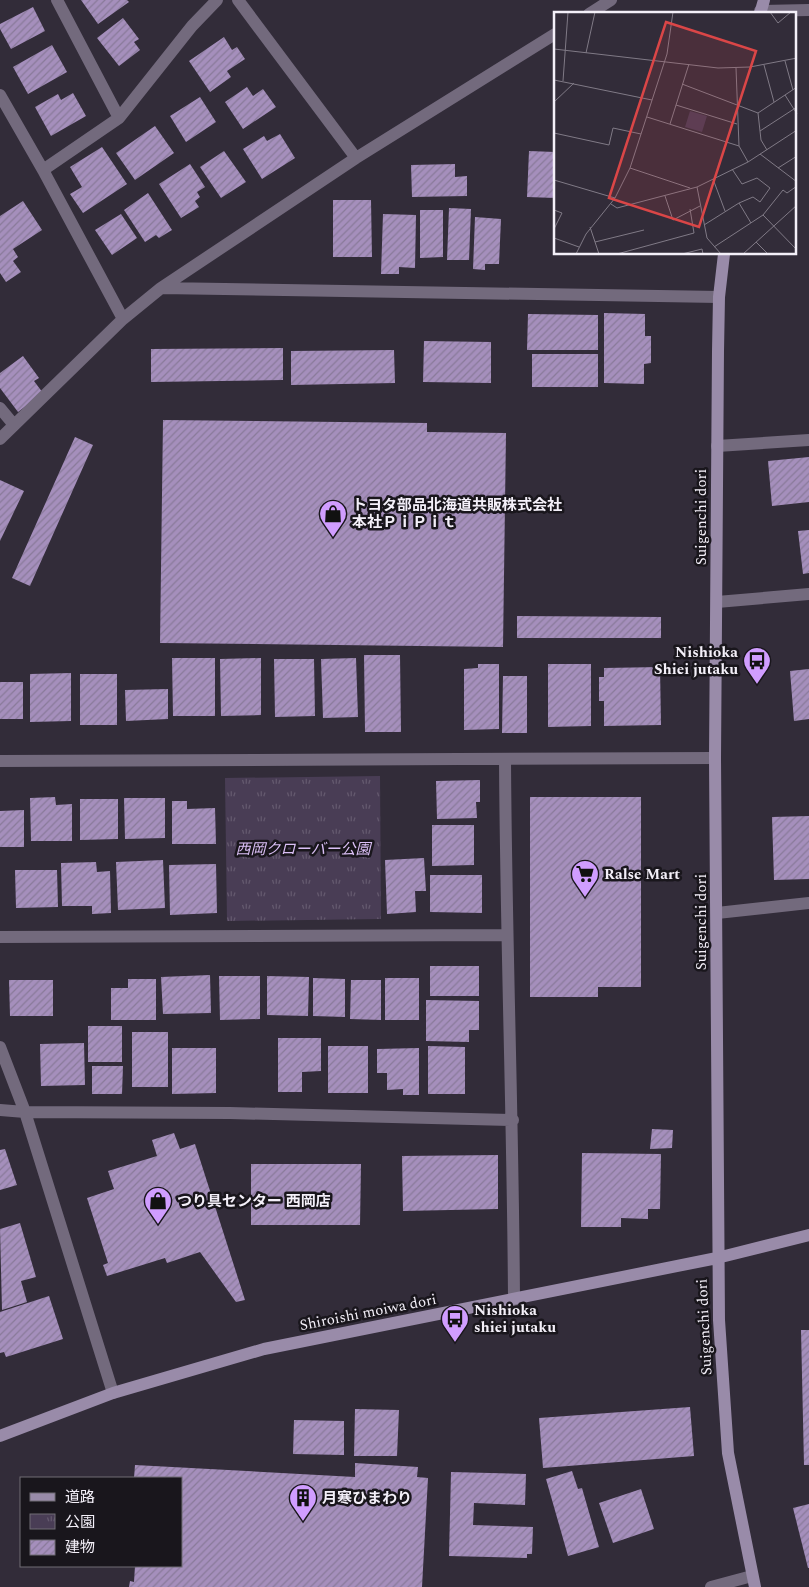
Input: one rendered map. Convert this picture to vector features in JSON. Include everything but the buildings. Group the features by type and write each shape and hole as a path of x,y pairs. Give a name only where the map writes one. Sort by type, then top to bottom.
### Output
{"street":[{"path":"57,0 119,118"},
{"path":"43,170 119,118 192,26 217,0"},
{"path":"238,0 356,158"},
{"path":"592,12 611,0"},
{"path":"761,8 809,10"},
{"path":"0,439 123,319 161,288 356,158 554,35"},
{"path":"0,95 43,170 123,319"},
{"name":"Suigenchi dori","path":"724,255 719,297 717,446 715,758 718,913 717,1258 728,1453 754,1582"},
{"path":"161,288 719,297"},
{"path":"0,408 14,425"},
{"path":"717,446 809,440"},
{"path":"717,602 809,594"},
{"path":"0,761 715,758"},
{"path":"505,759 506,935 513,1120 514,1300"},
{"path":"718,913 809,903"},
{"path":"0,937 506,935"},
{"path":"0,1047 25,1112 113,1393"},
{"path":"0,1110 25,1112 230,1113 513,1120"},
{"name":"Shiroishi moiwa dori","path":"0,1436 113,1393 264,1349 717,1258 809,1235"},
{"path":"711,1587 754,1582"}],"green space":[{"name":"西岡クローバー公園","path":"380,776 381,919 227,921 225,778"}],"place":[{"name":"トヨタ部品北海道共販株式会社 本社ＰｉＰｉｔ","path":"333,538"},
{"name":"Nishioka Shiei jutaku","path":"757,685"},
{"name":"Ralse Mart","path":"585,898"},
{"name":"つり具センター 西岡店","path":"158,1225"},
{"name":"Nishioka shiei jutaku","path":"455,1343"},
{"name":"月寒ひまわり","path":"303,1522"}]}
